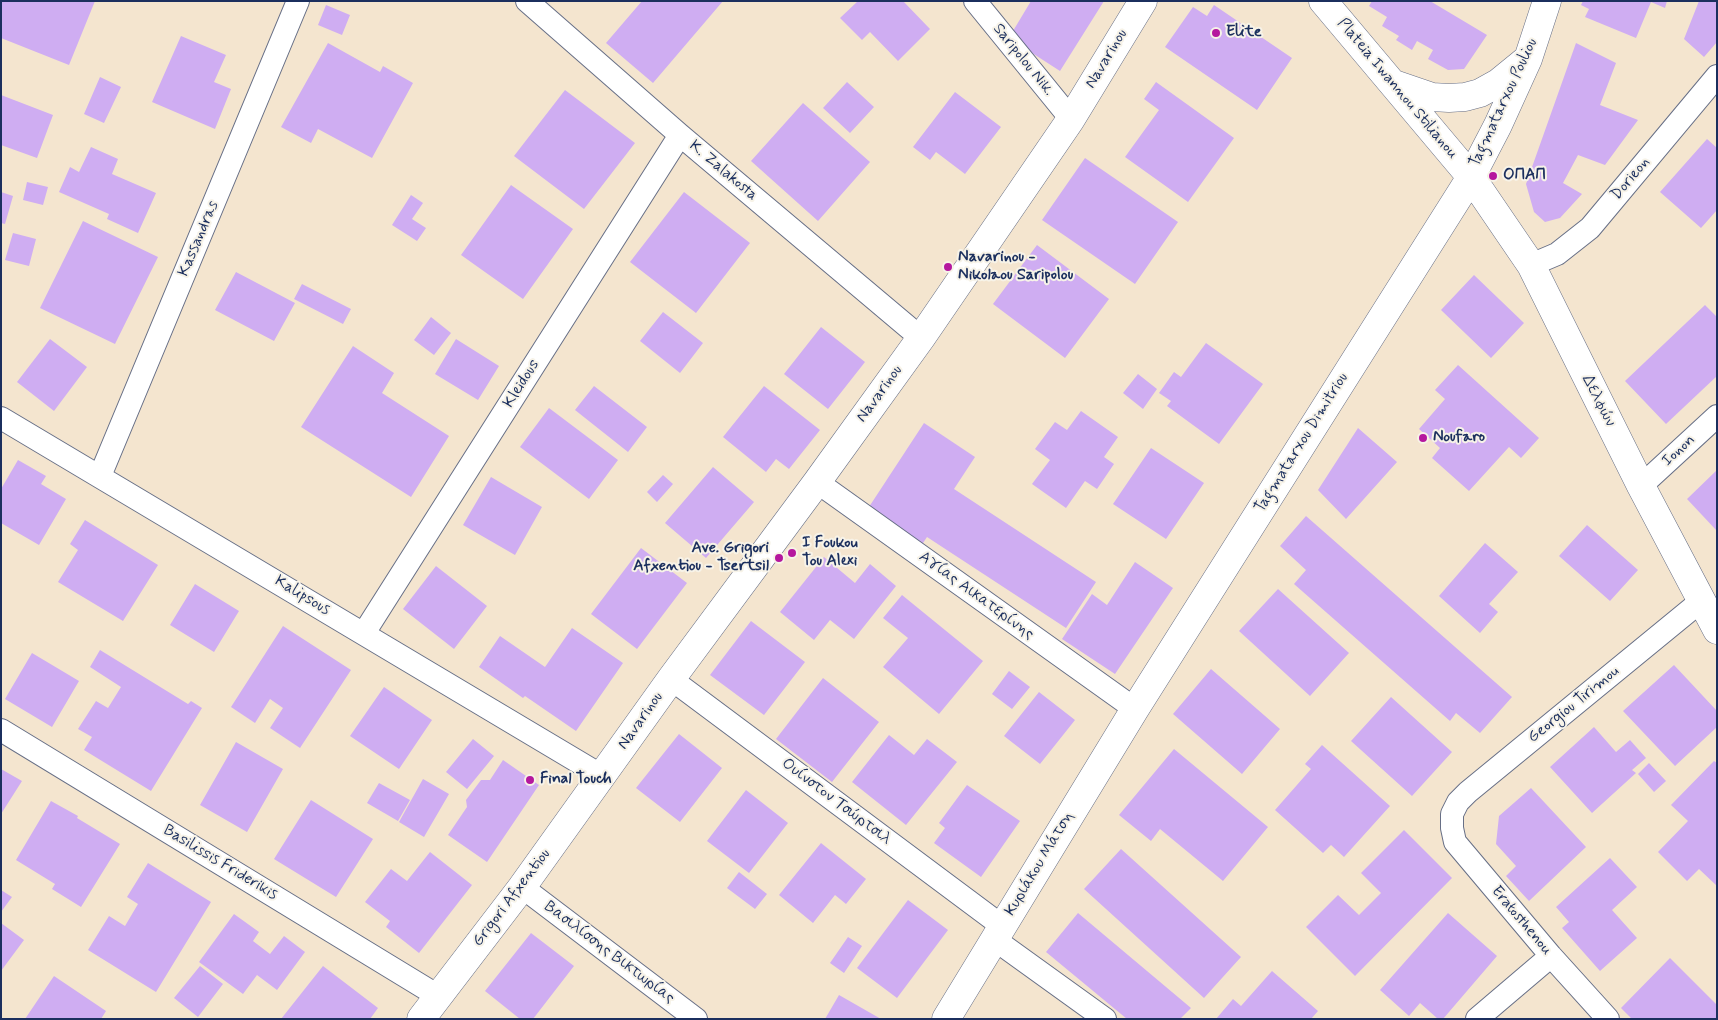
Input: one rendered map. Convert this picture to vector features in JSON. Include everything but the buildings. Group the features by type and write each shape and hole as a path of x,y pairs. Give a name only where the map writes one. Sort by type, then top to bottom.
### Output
{"main road":[{"name":"Navarinou","path":"602,776 921,338 1070,119 1143,1"},
{"name":"Plateia Iwannou Stilianou","path":"1322,1 1471,177"},
{"name":"Tagmatarxou Pouliou","path":"1471,177 1498,125 1528,59 1547,1"},
{"path":"1394,84 1432,97 1465,97 1480,93 1498,83 1528,59"},
{"name":"Δελφών","path":"1471,177 1531,265 1641,486 1717,630"},
{"name":"Tagmatarxou Dimitriou","path":"1135,709 1471,177"},
{"name":"Κυριάκου Μάτση","path":"946,1019 1135,709"},
{"name":"Grigori Afxentiou","path":"421,1019 522,887 602,776"}],"street":[{"name":"Kassandras","path":"100,476 298,1"},
{"name":"K. Zalakosta","path":"527,1 680,135 921,338"},
{"name":"Saripolou Nik.","path":"975,1 1070,119"},
{"name":"Dorieon","path":"1531,265 1557,254 1590,228 1717,76"},
{"name":"Kleidous","path":"364,633 680,135"},
{"name":"Ionon","path":"1641,486 1717,416"},
{"name":"Kalipsous","path":"1,418 602,776"},
{"name":"Αγίας Αικατερίνης","path":"817,482 1135,709"},
{"name":"Georgiou Tirimou","path":"1452,814 1458,802 1468,792 1701,600"},
{"name":"Ουίνστον Τσώρτσιλ","path":"671,679 998,932 1105,1019"},
{"name":"Basilissis Friderikis","path":"1,730 438,996"},
{"name":"Eratosthenou","path":"1452,814 1455,842 1551,956 1608,1019"},
{"name":"Βασιλίσσης Βικτωρίας","path":"522,887 696,1019"},
{"path":"1477,1019 1551,956"}],"place":[{"name":"Elite","path":"1216,33"},
{"name":"ΟΠΑΠ","path":"1493,176"},
{"name":"Navarinou - Nikolaou Saripolou","path":"948,267"},
{"name":"Noufaro","path":"1423,438"},
{"name":"I Foukou Tou Alexi","path":"792,553"},
{"name":"Ave. Grigori Afxentiou - Tsertsil","path":"779,558"},
{"name":"Final Touch","path":"530,780"}]}
